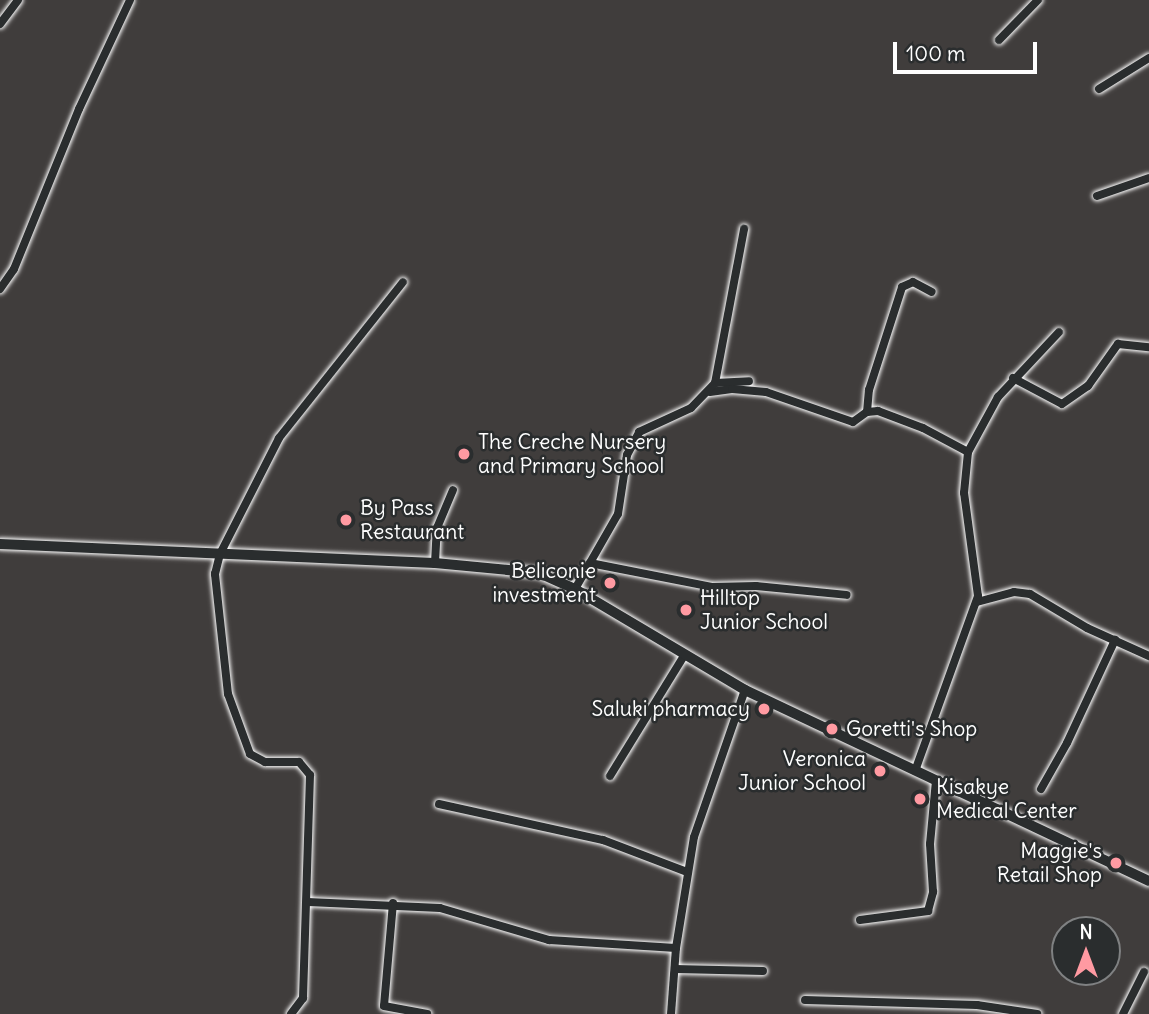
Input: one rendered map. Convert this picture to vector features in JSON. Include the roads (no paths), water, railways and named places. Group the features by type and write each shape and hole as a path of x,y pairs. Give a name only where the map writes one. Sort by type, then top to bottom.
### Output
{"street":[{"path":"0,24 18,0"},
{"path":"0,289 14,269 79,109 130,0"},
{"path":"999,40 1038,0"},
{"path":"1099,89 1149,58"},
{"path":"1097,196 1149,178"},
{"path":"575,589 618,514 627,455 639,432 691,408 710,392 715,383 744,229"},
{"path":"291,1014 303,998 310,775 299,762 253,757 237,724 228,694 214,587 220,554 279,438 404,282"},
{"path":"710,392 732,388 766,392 853,422 867,412 869,390 902,287 913,282 932,292"},
{"path":"915,771 941,690 977,602 977,564 964,493 968,452 1013,378 1059,332"},
{"path":"1013,378 1062,404 1088,386 1118,344 1149,347"},
{"path":"715,383 749,381"},
{"path":"867,412 923,428 968,452"},
{"path":"435,562 437,528 453,490"},
{"path":"0,544 435,562 520,569 575,589 745,690 1149,881"},
{"path":"590,562 712,587 756,586 847,595"},
{"path":"977,602 1014,592 1030,594 1149,656"},
{"path":"1041,789 1067,743 1115,640"},
{"path":"610,776 685,654"},
{"path":"671,1014 676,948 687,872 703,808 745,690"},
{"path":"860,920 928,911 933,892 930,844 936,781"},
{"path":"439,804 603,840 687,872"},
{"path":"308,902 393,903 449,909 549,940 676,948"},
{"path":"393,903 384,1006 427,1014"},
{"path":"675,969 763,971"},
{"path":"1123,1014 1144,972"},
{"path":"805,1000 977,1005 1037,1014"},
{"path":"871,1014 872,1002"}],"place":[{"name":"The Creche Nursery and Primary School","path":"464,454"},
{"name":"By Pass Restaurant","path":"346,520"},
{"name":"Beliconie investment","path":"610,583"},
{"name":"Hilltop Junior School","path":"686,610"},
{"name":"Saluki pharmacy","path":"764,709"},
{"name":"Goretti's Shop","path":"832,729"},
{"name":"Veronica Junior School","path":"880,771"},
{"name":"Kisakye Medical Center","path":"920,799"},
{"name":"Maggie's Retail Shop","path":"1116,863"}]}
